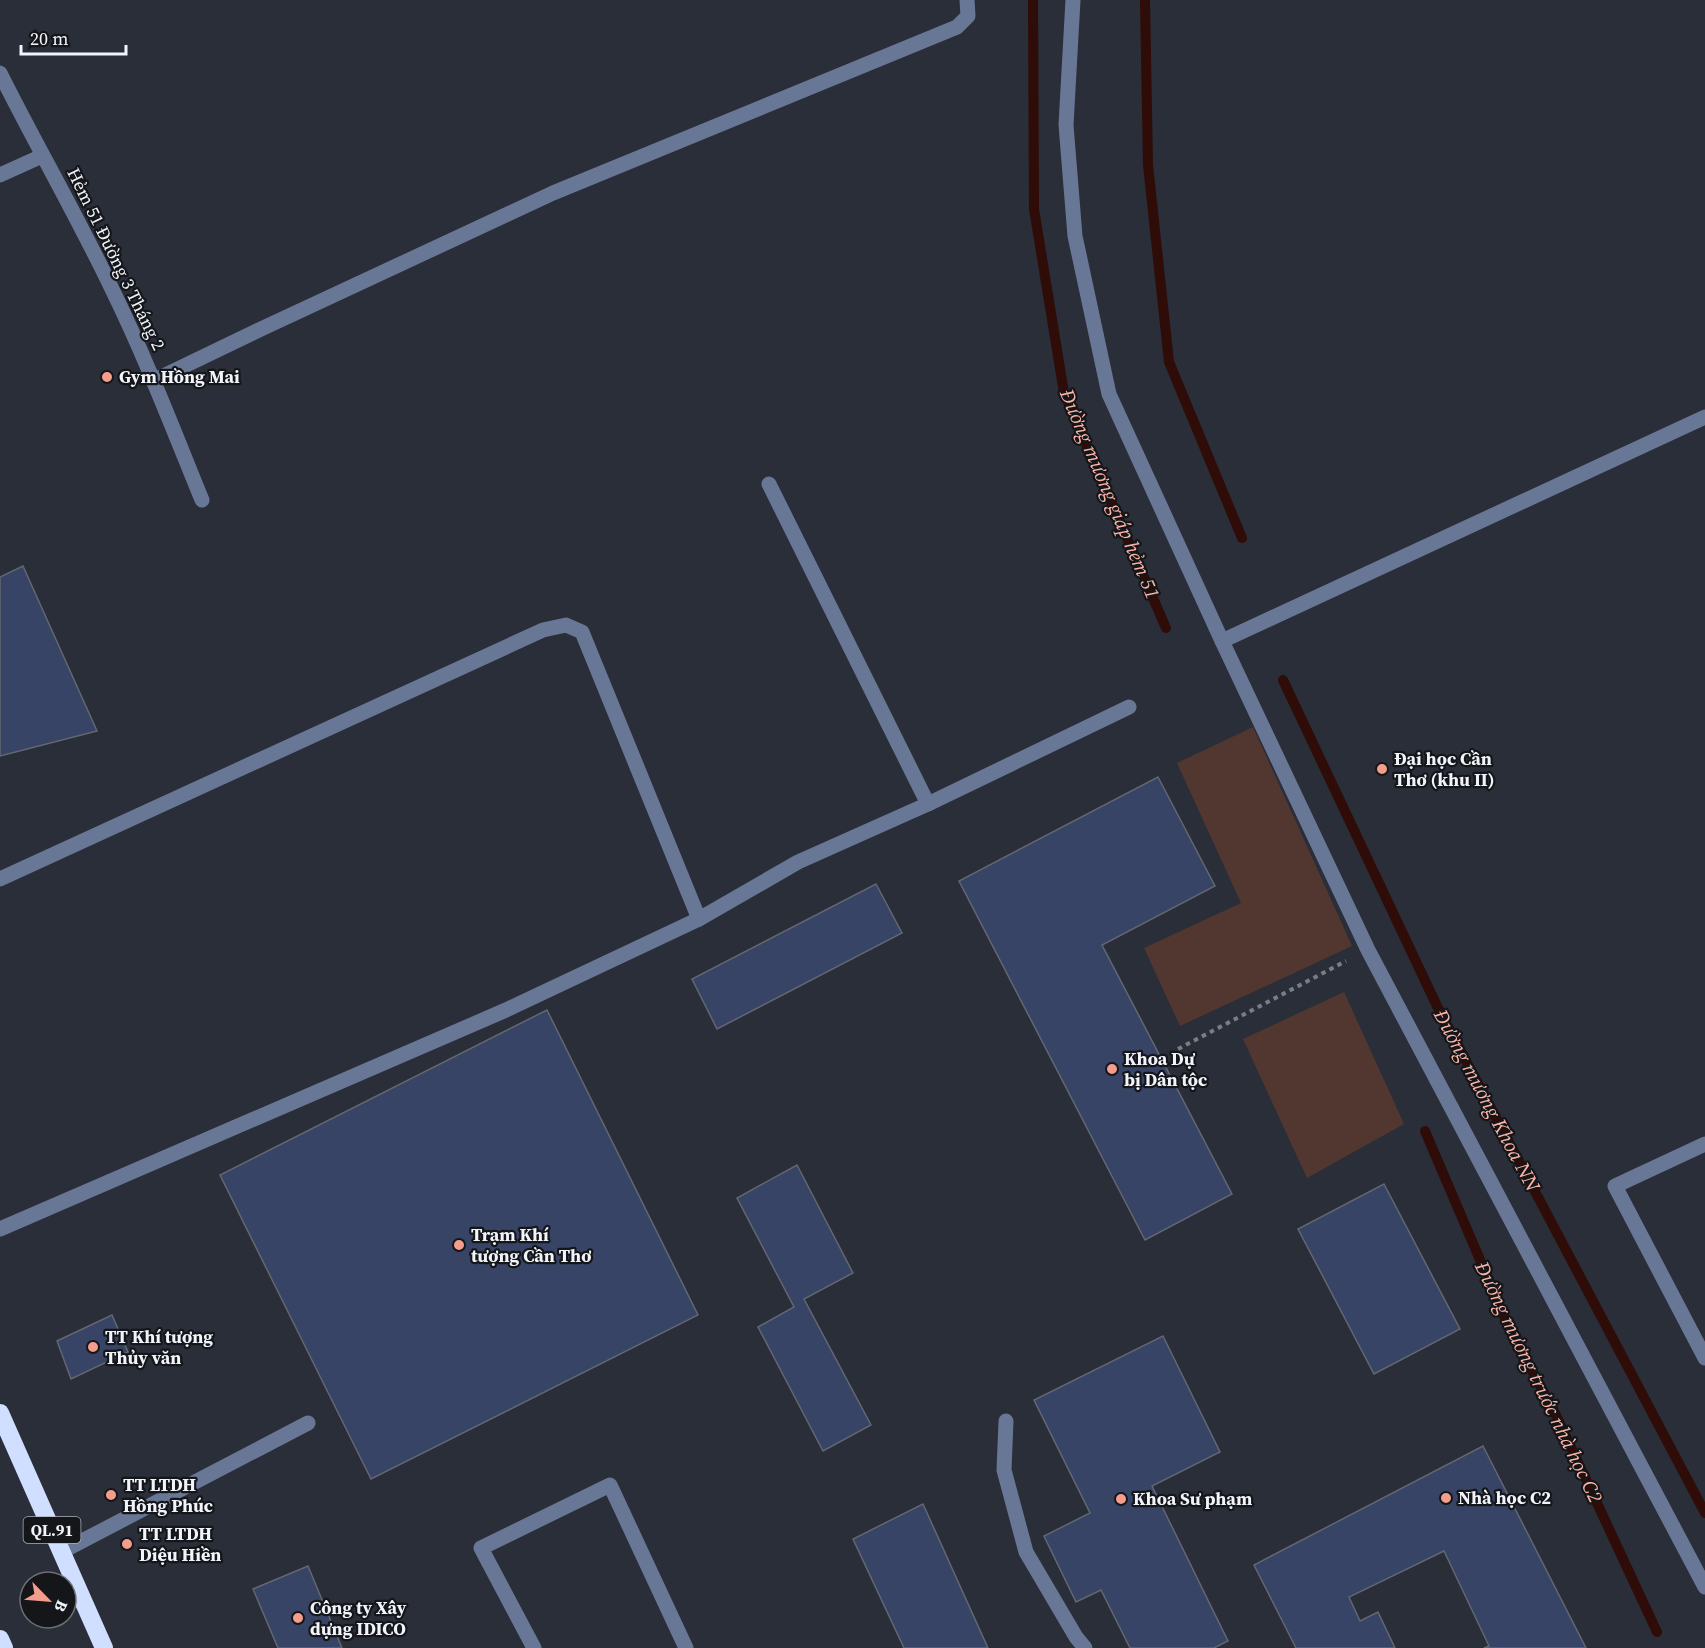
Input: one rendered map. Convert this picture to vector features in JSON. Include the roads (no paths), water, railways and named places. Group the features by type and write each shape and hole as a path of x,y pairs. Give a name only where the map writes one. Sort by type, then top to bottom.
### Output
{"highway":[{"name":"QL.91","path":"0,1413 104,1648"},
{"path":"0,1639 4,1648"}],"street":[{"path":"153,381 552,193 957,27 968,16 967,0"},
{"path":"1073,0 1066,125 1075,236 1109,394 1222,641 1368,950 1705,1587"},
{"name":"Hẻm 51 Đường 3 Tháng 2","path":"0,73 112,289 202,500"},
{"path":"0,175 42,156"},
{"path":"1222,641 1705,417"},
{"path":"769,484 928,804"},
{"path":"0,879 543,630 566,625 582,632 699,919"},
{"path":"0,1229 506,1010 699,919 798,862 928,804 1129,707"},
{"path":"1705,1144 1615,1186 1705,1358"},
{"path":"1006,1422 1004,1470 1026,1552 1076,1637 1085,1648"},
{"path":"61,1552 308,1423"},
{"path":"534,1648 481,1548 610,1485 686,1648"}],"waterway":[{"name":"Đường mương giáp hẻm 51","path":"1033,0 1034,209 1064,393 1166,628"},
{"path":"1145,0 1148,165 1169,362 1242,538"},
{"name":"Đường mương Khoa NN","path":"1283,680 1437,1006 1705,1513"},
{"name":"Đường mương trước nhà học C2","path":"1425,1131 1510,1330 1556,1415 1657,1632"}],"place":[{"name":"Gym Hồng Mai","path":"107,377"},
{"name":"Đại học Cần Thơ (khu II)","path":"1382,769"},
{"name":"Khoa Dự bị Dân tộc","path":"1112,1069"},
{"name":"Trạm Khí tượng Cần Thơ","path":"459,1245"},
{"name":"TT Khí tượng Thủy văn","path":"93,1347"},
{"name":"TT LTDH Hồng Phúc","path":"111,1495"},
{"name":"Nhà học C2","path":"1446,1498"},
{"name":"Khoa Sư phạm","path":"1121,1499"},
{"name":"TT LTDH Diệu Hiền","path":"127,1544"},
{"name":"Công ty Xây dựng IDICO","path":"298,1618"}]}
